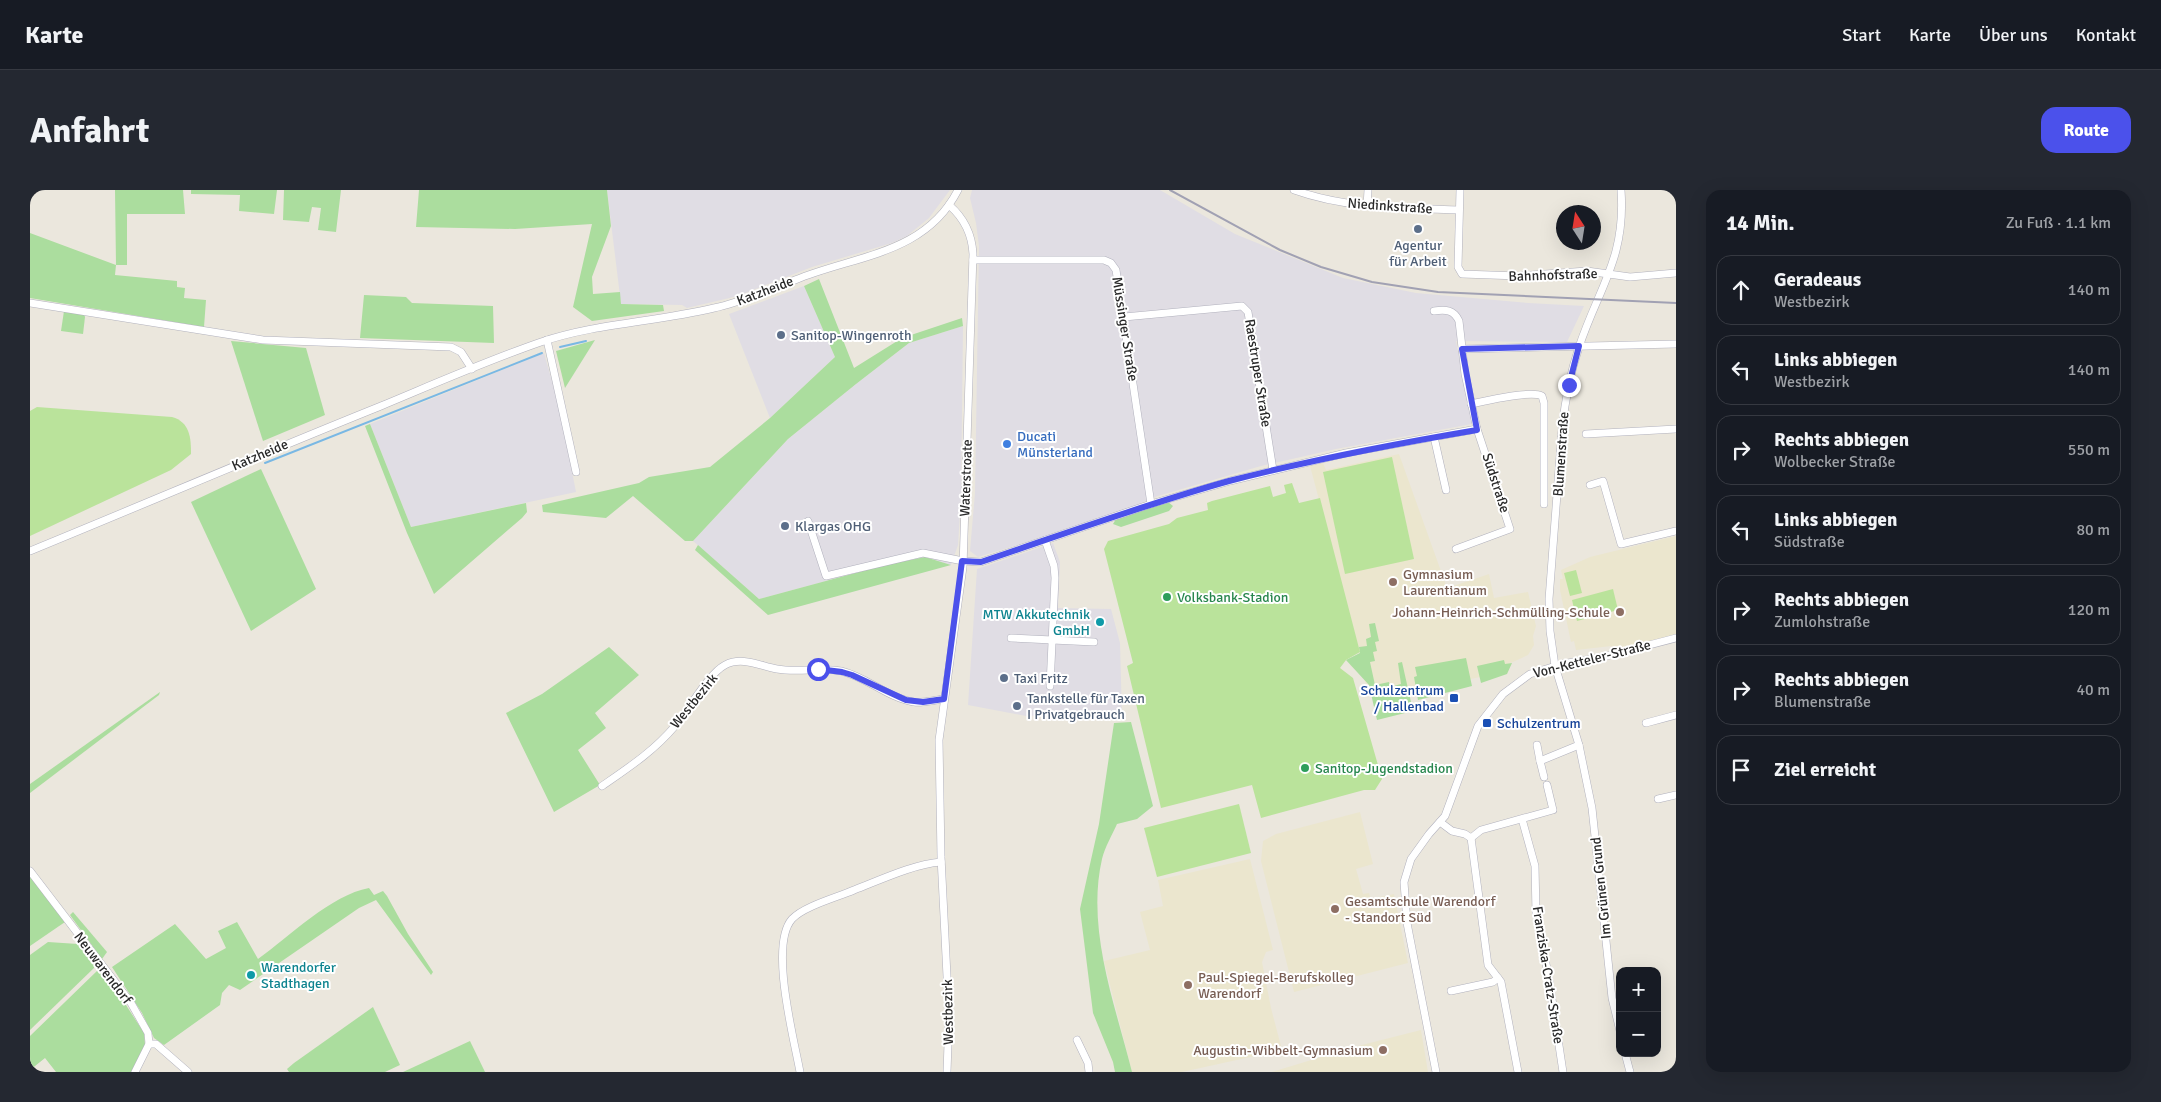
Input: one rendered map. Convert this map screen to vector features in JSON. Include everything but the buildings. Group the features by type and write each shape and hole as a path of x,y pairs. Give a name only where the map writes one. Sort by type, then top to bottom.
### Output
{"street":[{"name":"Katzheide","path":"30,551 547,340 596,327 691,313 741,301 823,269 885,252 902,244 930,226 949,205 958,190"},
{"name":"Niedinkstraße","path":"1294,190 1342,203 1367,206 1459,210"},
{"path":"1367,206 1368,190"},
{"path":"1459,210 1460,190"},
{"name":"Blumenstraße","path":"1555,666 1549,617 1551,565 1563,417 1579,346 1610,274 1620,236 1621,190"},
{"name":"Waterstroate","path":"949,205 966,225 971,239 973,260 962,561"},
{"name":"Bahnhofstraße","path":"1459,210 1458,267 1460,273 1471,276 1496,277 1532,276 1582,271 1630,277 1676,273"},
{"name":"Müssinger Straße","path":"973,260 1104,260 1111,263 1116,270 1124,317 1151,504"},
{"path":"30,303 262,340 451,347 461,352 472,369"},
{"name":"Raestruper Straße","path":"1124,317 1242,306 1248,312 1273,470"},
{"name":"Südstraße","path":"1434,311 1445,309 1456,314 1459,321 1471,404 1477,430 1510,529 1456,549"},
{"path":"547,340 576,472"},
{"path":"1462,349 1676,344"},
{"path":"1471,404 1536,394 1542,396 1544,402 1544,504"},
{"path":"1586,434 1676,428"},
{"path":"808,521 826,576 923,553 962,561 981,562 1151,504 1273,470 1346,453 1477,430"},
{"path":"1434,437 1446,490"},
{"path":"1590,485 1604,481 1621,544 1676,531"},
{"path":"1045,540 1055,571 1050,686"},
{"name":"Westbezirk","path":"947,1072 949,1016 941,862 939,740 962,561"},
{"path":"1011,638 1094,642"},
{"name":"Von-Ketteler-Straße","path":"1436,1072 1407,923 1404,882 1411,860 1440,822 1452,802 1475,733 1494,703 1524,678 1555,666 1603,657 1676,638"},
{"name":"Westbezirk","path":"602,786 649,753 675,726 714,675 725,665 732,662 749,662 778,669 818,669 842,672 906,700 923,702 944,699"},
{"name":"Im Grünen Grund","path":"1555,666 1578,745 1592,808 1612,998 1616,1014"},
{"path":"1646,723 1676,715"},
{"path":"1537,745 1544,777"},
{"path":"1540,761 1578,745"},
{"path":"1471,838 1481,830 1553,810 1547,785"},
{"path":"1658,799 1676,795"},
{"name":"Franziska-Cratz-Straße","path":"1522,819 1535,866 1536,913 1549,979 1563,1072"},
{"path":"1440,822 1452,831 1465,834 1471,838 1488,965 1501,982 1518,1072"},
{"path":"800,1072 784,981 785,937 792,919 808,909 888,877 941,862"},
{"name":"Neuwarendorf","path":"30,870 135,1009 148,1032 149,1044"},
{"path":"1451,991 1492,982 1498,978"},
{"path":"1077,1040 1088,1063 1089,1072"},
{"path":"135,1072 149,1044 156,1044 188,1072"},
{"path":"1626,1057 1630,1072"}],"shaded area":[{"path":"607,190 950,190 929,218 907,236 892,243 812,267 738,296 687,308 682,305 621,304"},
{"path":"972,190 1160,190 1235,234 1343,278 1416,293 1584,306 1567,342 1456,341 1472,424 1336,449 1261,466 1158,496 1098,521 978,557 970,551 975,493 979,246 970,198"},
{"name":"Sanitop-Wingenroth","path":"804,286 835,357 770,418 729,314"},
{"path":"963,326 961,497 958,545 951,565 925,557 885,565 759,599 693,541 788,439 856,384 909,343"},
{"path":"544,353 559,406 576,492 411,527 370,424"},
{"name":"Gymnasium Laurentianum","path":"1399,454 1447,588 1489,574 1494,598 1528,592 1536,626 1533,636 1534,645 1528,655 1480,677 1373,700 1369,685 1366,684 1363,676 1350,665 1360,652 1310,466 1323,463 1326,470"},
{"name":"Johann-Heinrich-Schmülling-Schule","path":"1676,536 1676,634 1616,650 1611,646 1576,650 1574,641 1571,642 1560,590 1560,579 1563,579 1561,570 1590,557"},
{"path":"1053,543 1060,562 1058,608 1111,609 1120,643 1122,716 1094,714 1026,716 968,705 977,569"},
{"name":"Gesamtschule Warendorf - Standort Süd","path":"1360,812 1373,864 1356,869 1363,894 1369,893 1371,899 1394,894 1408,963 1294,992 1261,861 1263,841 1276,834"},
{"name":"Paul-Spiegel-Berufskolleg Warendorf","path":"1250,859 1273,950 1266,952 1262,962 1282,1050 1182,1072 1132,1072 1104,961 1150,950 1140,912 1163,906 1158,880"},
{"name":"Augustin-Wibbelt-Gymnasium","path":"1421,1030 1428,1072 1272,1072 1354,1047"}],"green space":[{"path":"115,190 183,190 185,214 127,214 127,265 116,265"},
{"path":"191,190 277,190 274,214 239,211 240,195 191,194"},
{"path":"284,190 341,190 336,232 318,230 321,208 312,207 309,222 283,220"},
{"path":"419,190 607,190 611,226 592,277 593,294 620,292 621,304 663,305 664,311 592,321 573,307 592,224 515,229 416,227"},
{"path":"30,233 116,265 115,275 177,281 177,287 185,288 184,298 206,300 204,327 30,298"},
{"path":"819,279 854,368 902,338 962,318 963,326 909,343 856,384 788,439 693,541 685,541 633,496 606,518 543,512 542,505 639,483 649,477 710,467 770,418 835,357 804,286"},
{"path":"364,295 406,297 412,303 493,306 494,343 360,338"},
{"path":"64,311 84,314 83,334 61,331"},
{"path":"595,340 565,388 556,351"},
{"path":"231,341 306,348 325,415 263,441"},
{"path":"37,407 172,417 178,419 186,427 191,442 191,454 171,470 30,536 30,411"},
{"path":"370,424 411,527 526,503 527,512 522,518 434,594 407,533 365,426"},
{"path":"1392,457 1414,559 1345,574 1323,472"},
{"path":"261,469 316,589 251,631 191,502"},
{"path":"1292,483 1299,503 1320,498 1360,652 1346,660 1340,668 1353,678 1382,779 1375,790 1364,790 1261,818 1252,785 1161,808 1127,666 1133,663 1104,549 1108,541 1169,524 1177,518 1208,510 1207,503 1212,501 1270,486 1273,497 1286,493 1284,485"},
{"path":"1168,502 1173,506 1169,511 1121,527 1113,524 1116,519"},
{"path":"698,545 759,599 885,565 925,557 951,565 768,615 695,550"},
{"path":"1576,570 1582,593 1570,596 1564,573"},
{"path":"1613,589 1618,610 1577,621 1572,600"},
{"path":"1375,623 1379,641 1375,642 1377,651 1373,652 1375,661 1370,662 1375,685 1389,682 1390,687 1401,684 1398,663 1402,662 1413,711 1377,720 1369,685 1346,660 1360,653 1359,647 1367,646 1366,639 1371,637 1369,624"},
{"path":"609,647 639,675 595,713 606,728 578,750 600,785 554,812 506,713 542,694"},
{"path":"1466,658 1472,686 1418,700 1414,677 1417,676 1415,667"},
{"path":"1504,660 1505,664 1512,663 1507,674 1481,683 1477,666"},
{"path":"160,692 159,695 30,793 30,784"},
{"path":"1131,722 1153,806 1137,819 1117,824 1103,855 1098,885 1100,939 1111,993 1132,1072 1115,1072 1113,1062 1093,1013 1080,909 1099,824 1114,723"},
{"path":"1239,804 1251,853 1157,877 1144,828"},
{"path":"30,876 65,922 30,946"},
{"path":"369,888 374,895 383,891 387,896 408,934 433,972 431,975 376,900 359,908 240,990 229,985 222,993 220,1005 164,1045 154,1038 142,1013 112,967 175,924 206,959 226,948 218,931 237,922 258,959 326,907 355,892"},
{"path":"73,912 107,952 102,959 70,915"},
{"path":"48,942 78,944 96,966 30,1030 30,955"},
{"path":"98,970 126,1005 144,1033 145,1044 142,1055 133,1070 131,1072 56,1072 45,1058 30,1070 30,1036"},
{"path":"373,1007 400,1065 385,1072 289,1072 287,1069 294,1063"},
{"path":"470,1041 485,1072 403,1072"}],"waterway":[{"path":"560,347 586,341"},
{"path":"265,463 542,353"}],"railway":[{"path":"1170,190 1280,250 1321,267 1372,282 1438,292 1676,303"}],"place":[{"name":"Agentur für Arbeit","path":"1418,229"},
{"name":"Sanitop-Wingenroth","path":"781,335"},
{"name":"Ducati Münsterland","path":"1007,444"},
{"name":"Klargas OHG","path":"785,526"},
{"name":"Gymnasium Laurentianum","path":"1393,582"},
{"name":"Volksbank-Stadion","path":"1167,597"},
{"name":"Johann-Heinrich-Schmülling-Schule","path":"1620,612"},
{"name":"MTW Akkutechnik GmbH","path":"1100,622"},
{"name":"Taxi Fritz","path":"1004,678"},
{"name":"Schulzentrum / Hallenbad","path":"1454,698"},
{"name":"Tankstelle für Taxen I Privatgebrauch","path":"1017,706"},
{"name":"Schulzentrum","path":"1487,723"},
{"name":"Sanitop-Jugendstadion","path":"1305,768"},
{"name":"Gesamtschule Warendorf - Standort Süd","path":"1335,909"},
{"name":"Warendorfer Stadthagen","path":"251,975"},
{"name":"Paul-Spiegel-Berufskolleg Warendorf","path":"1188,985"},
{"name":"Augustin-Wibbelt-Gymnasium","path":"1383,1050"}],"route":[{"path":"818,669 852,675 906,700 923,702 944,699 962,574 962,561 981,562 1151,504 1273,470 1346,453 1477,430 1465,374 1462,349 1579,346 1569,385"}]}
